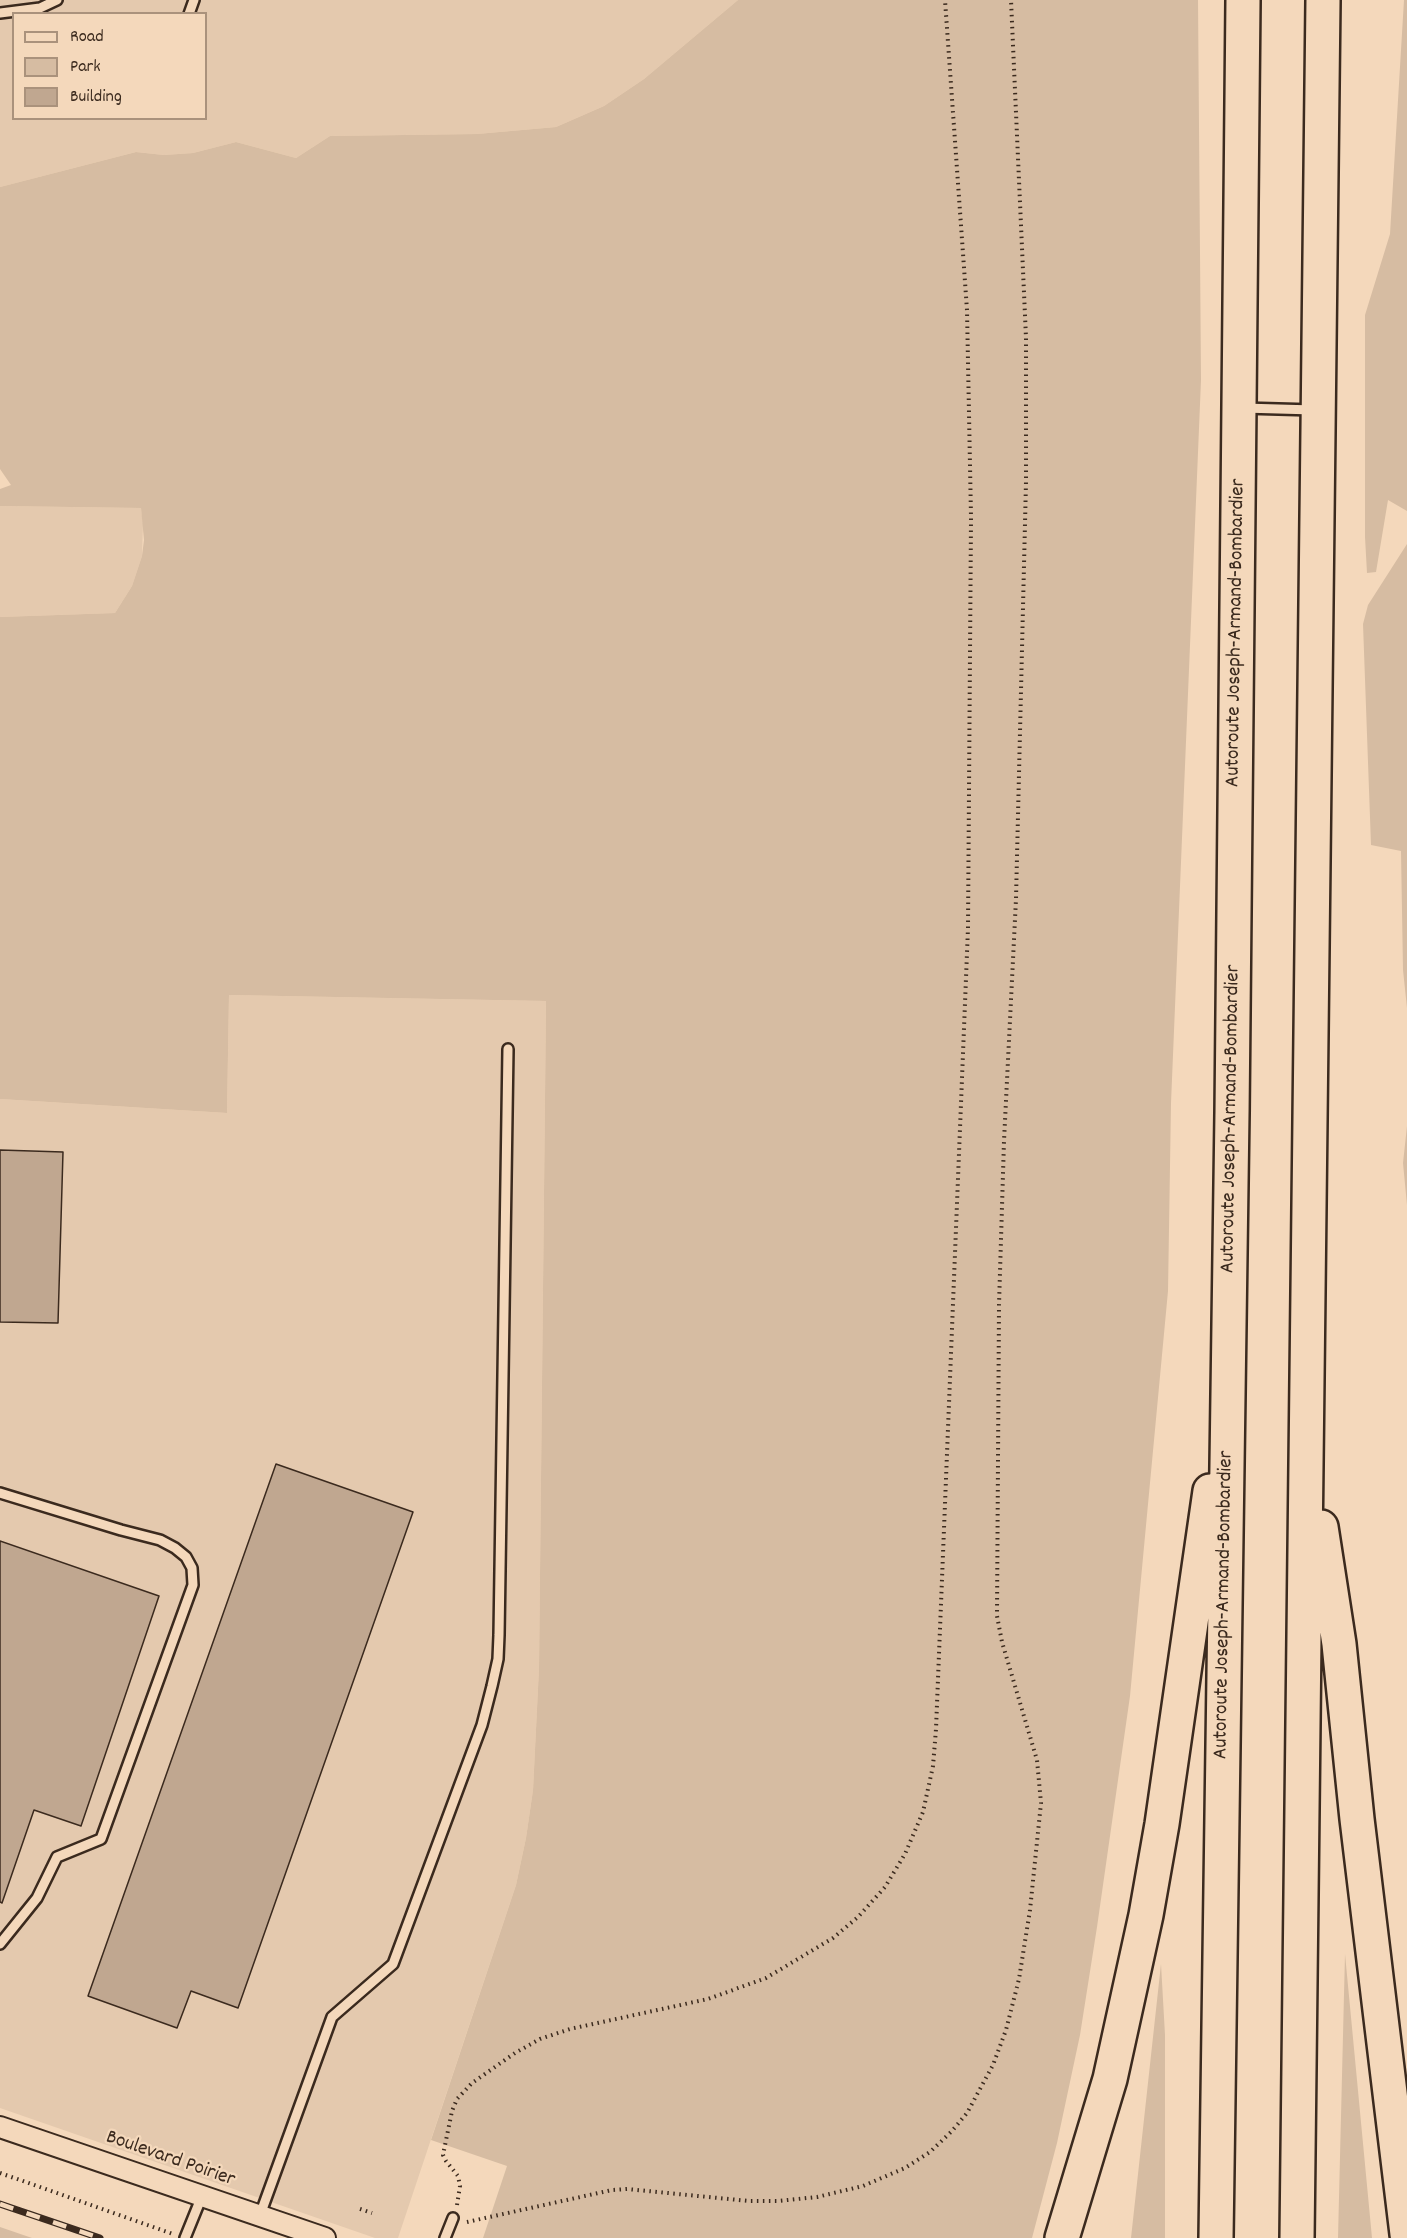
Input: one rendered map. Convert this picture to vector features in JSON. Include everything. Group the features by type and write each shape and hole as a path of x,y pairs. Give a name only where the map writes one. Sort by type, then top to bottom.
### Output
{"highway":[{"name":"Autoroute Joseph-Armand-Bombardier","path":"1216,2238 1244,0"},
{"path":"1297,2238 1323,0"},
{"path":"1062,2238 1110,2079 1149,1899 1174,1745 1228,1367"},
{"path":"1306,1428 1339,1644 1357,1819 1407,2234"}],"street":[{"name":"Boulevard Poirier","path":"0,2127 325,2238"}],"lane":[{"path":"0,13 40,9 57,0"},
{"path":"1239,408 1319,410"},
{"path":"260,2215 332,2017 393,1965 482,1725 494,1677 499,1635 508,1049"},
{"path":"0,1493 160,1540 186,1557 192,1569 193,1585 101,1839 57,1857 37,1898 0,1944"},
{"path":"185,2238 202,2196"},
{"path":"445,2238 453,2218"}],"path":[{"path":"945,0 967,310 971,517 968,904 933,1766 923,1812 905,1854 885,1887 858,1917 833,1938 766,1978 708,1999 570,2029 540,2039 472,2083 457,2099 452,2111 443,2155 458,2176 460,2186 453,2218 466,2222 612,2190 627,2189 749,2201 817,2197 863,2186 905,2168 930,2152 952,2132 967,2112 979,2092 1006,2030 1019,1979 1030,1910 1041,1803 1037,1760 1002,1642 998,1616 999,1305 1004,1141 1016,899 1026,482 1026,338 1011,0"},
{"path":"0,2173 185,2238"},
{"path":"360,2209 372,2213"}],"shaded area":[{"path":"0,0 738,0 644,79 604,106 556,127 477,134 330,136 296,158 236,142 193,153 164,155 136,152 0,187"},
{"path":"0,506 141,508 142,556 132,586 115,613 0,617"},
{"path":"229,995 546,1001 539,1668 533,1790 516,1885 398,2238 375,2238 0,2108 0,1099 227,1113"}],"green space":[{"path":"738,0 1198,0 1201,380 1171,1103 1168,1291 1130,1696 1097,1927 1080,2035 1057,2143 1032,2238 483,2238 507,2166 431,2140 516,1885 533,1790 539,1668 546,1001 229,995 227,1113 0,1099 0,617 115,613 132,586 142,556 144,540 141,508 0,506 0,489 11,485 0,469 0,187 136,152 164,155 193,153 236,142 296,158 330,136 477,134 556,127 604,106 644,79"},
{"path":"1404,0 1407,0 1407,511 1388,500 1376,572 1367,573 1365,315 1390,234"},
{"path":"1407,544 1407,1008 1403,970 1401,851 1371,845 1363,624 1368,605"},
{"path":"1407,1126 1407,1205 1403,1163"},
{"path":"1345,1954 1372,2238 1338,2238"},
{"path":"1161,1964 1165,2035 1165,2238 1131,2238"},
{"path":"0,2227 32,2238 0,2238"}],"building":[{"path":"0,1150 63,1152 58,1323 0,1322"},
{"path":"276,1464 413,1512 238,2008 191,1991 177,2028 88,1996"},
{"path":"0,1541 159,1596 81,1826 34,1810 2,1903 0,1902"}],"railway":[{"path":"0,2204 100,2238"}]}
